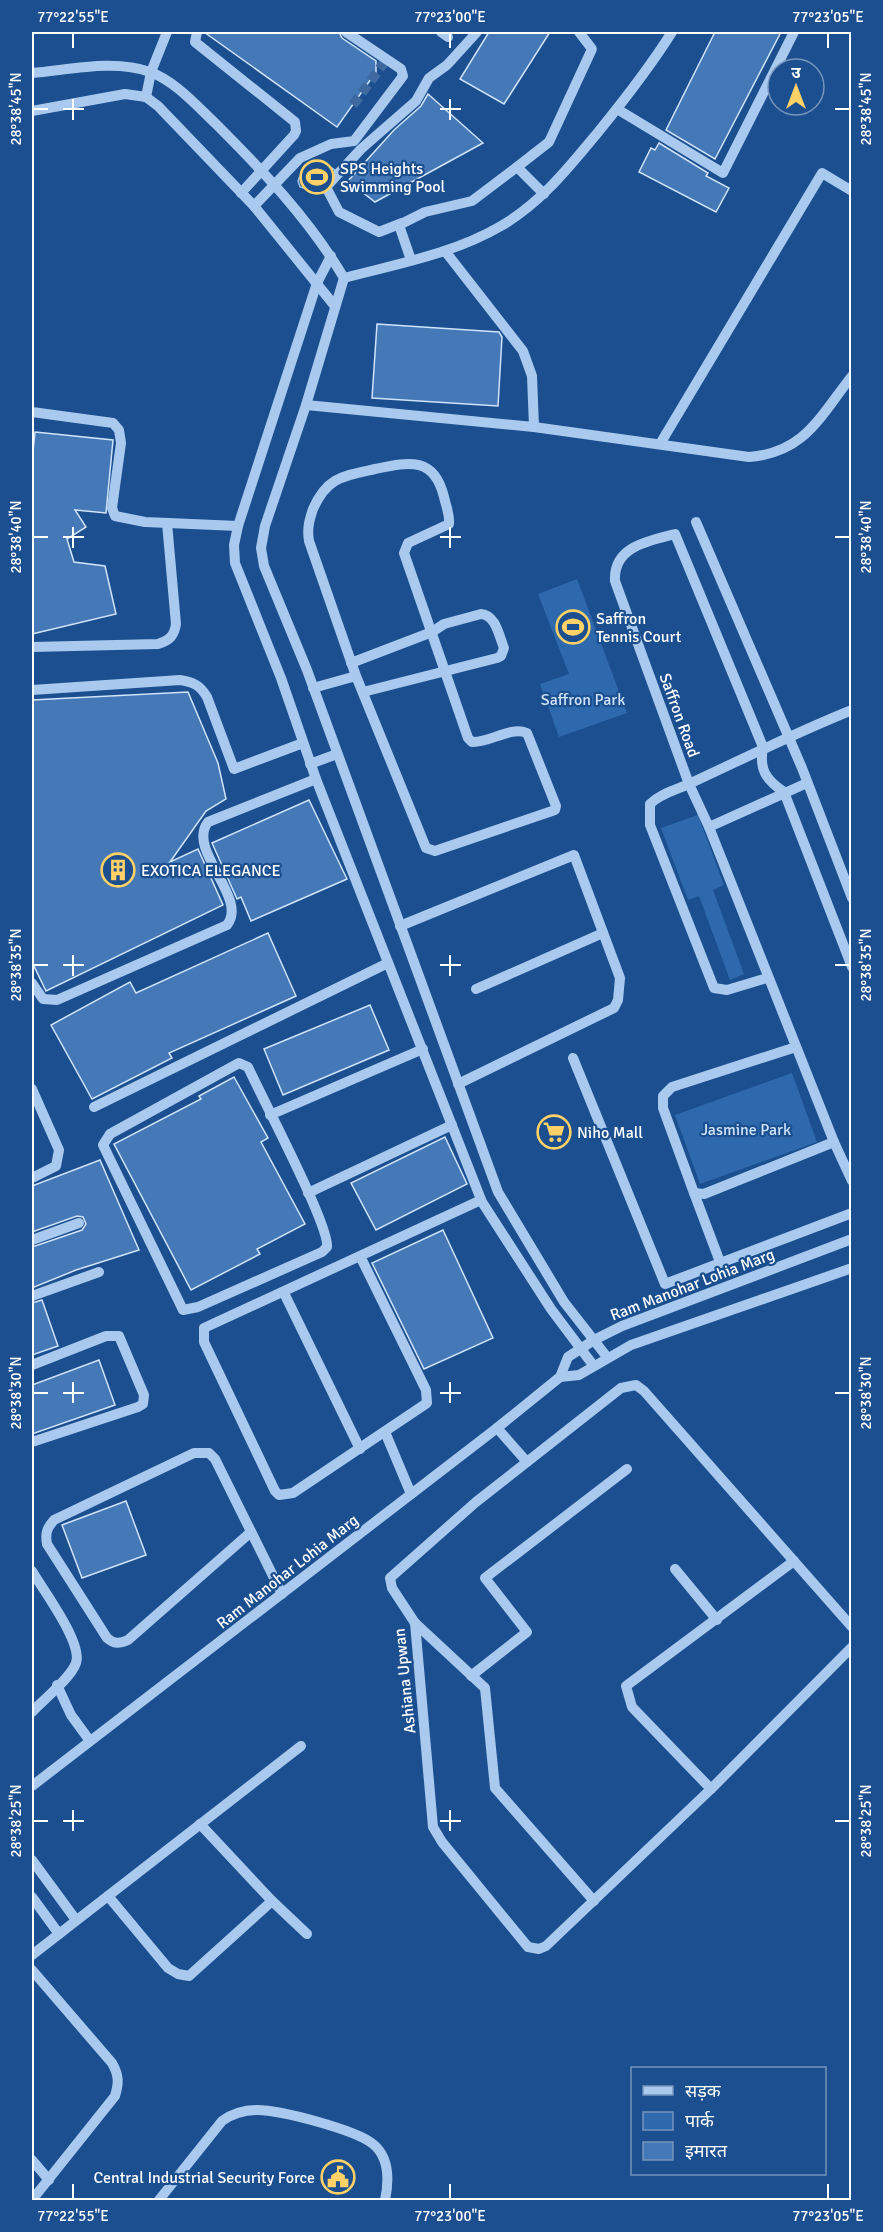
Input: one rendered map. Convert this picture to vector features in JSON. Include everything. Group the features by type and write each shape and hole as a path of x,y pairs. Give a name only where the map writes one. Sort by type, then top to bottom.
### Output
{"street":[{"path":"146,97 151,72 167,32"},
{"path":"197,32 195,42 295,122 294,135 241,193"},
{"path":"254,206 300,158 330,144 354,141 403,76 401,69 345,32"},
{"path":"477,32 447,65 429,78 416,101 362,149 326,187 339,212 379,232 425,212 472,201 549,142 584,71 592,49 579,32"},
{"path":"344,278 445,251 499,227 532,206 562,176 646,73 672,32"},
{"path":"617,109 723,173 794,32"},
{"path":"32,73 122,65 151,72 192,102 263,170 331,256 344,278"},
{"path":"32,111 125,94 146,97 158,106 254,206 334,305"},
{"path":"517,166 544,194"},
{"path":"660,444 822,173 852,191"},
{"path":"402,223 399,225 411,260"},
{"path":"445,251 523,351 529,362 534,427"},
{"path":"331,256 317,283 238,526 234,545 235,563 239,579 281,678 316,780 481,1200 551,1309 593,1365"},
{"path":"344,278 334,305 306,405 265,526 261,548 264,566 313,688 498,1192 564,1302 607,1357"},
{"path":"306,405 534,427 749,457 778,452 801,440 852,376"},
{"path":"32,412 113,423 119,430 121,442 112,508 115,516 167,523 238,526"},
{"path":"407,462 420,464 434,473 441,486 449,524 408,543 404,553 468,738 472,742 518,731 527,733 556,806 553,812 435,851 426,848 351,663 307,531 320,495 329,484 341,476 407,462"},
{"path":"696,522 788,735 852,897"},
{"path":"32,646 158,644 168,641 174,634 176,624 167,523"},
{"name":"Saffron Road","path":"763,747 675,534 639,544 622,553 614,571 615,581 689,784 709,827 767,978 852,1181"},
{"path":"351,663 432,632 444,624 487,614 492,618 504,648 501,656 497,658 445,669 363,692"},
{"path":"313,688 356,676"},
{"path":"32,690 180,680 191,682 200,686 207,697 234,769 303,742"},
{"path":"767,978 720,991 711,982 649,816 650,804 657,797 689,784 788,735 852,710"},
{"path":"763,747 760,762 763,774 770,783 784,792 852,967"},
{"path":"310,764 337,754"},
{"path":"32,983 43,999 57,1000 227,925 231,920 232,907 203,841 204,828 208,822 316,780"},
{"path":"709,827 807,783"},
{"path":"400,926 574,855 620,978 618,1000 614,1008 458,1084"},
{"path":"476,989 603,933"},
{"path":"94,1107 388,963"},
{"path":"411,1018 431,1009"},
{"path":"720,1262 663,1108 663,1096 672,1088 796,1047"},
{"path":"270,1115 423,1049"},
{"path":"573,1058 665,1284 852,1213"},
{"path":"239,1064 248,1067 308,1192 327,1242 322,1252 198,1307 183,1310 104,1152 105,1138 239,1064"},
{"path":"32,1089 59,1150 56,1166 32,1178"},
{"path":"308,1192 452,1125"},
{"path":"694,1193 704,1194 834,1142"},
{"path":"362,1257 428,1397 423,1407 287,1496 275,1491 203,1335 204,1328 362,1257 481,1200"},
{"path":"32,1240 79,1223"},
{"name":"Ram Manohar Lohia Marg","path":"32,1786 497,1428 560,1377 568,1357 621,1326 852,1239"},
{"name":"Ram Manohar Lohia Marg","path":"560,1377 579,1375 631,1345 852,1268"},
{"path":"32,1296 99,1272"},
{"path":"284,1293 360,1449"},
{"path":"32,1365 106,1336 118,1336 144,1395 143,1404 138,1407 32,1442"},
{"name":"Ashiana Upwan","path":"852,1628 644,1390 636,1385 621,1388 527,1462 393,1573 390,1582 415,1623 432,1820 438,1837 528,1947 539,1949 546,1946 711,1790 852,1647"},
{"path":"497,1428 527,1462"},
{"path":"385,1432 411,1494"},
{"path":"251,1532 128,1640 121,1643 107,1638 47,1544 46,1536 48,1526 54,1520 203,1451 215,1459 282,1594"},
{"path":"471,1676 527,1632 485,1578 627,1469"},
{"path":"711,1790 632,1707 626,1686 794,1561"},
{"path":"675,1569 717,1620"},
{"path":"32,1571 76,1647 76,1662 32,1712"},
{"path":"415,1623 485,1688 495,1788 594,1901"},
{"path":"57,1685 71,1715 90,1741"},
{"path":"32,1955 301,1746"},
{"path":"200,1824 272,1901 307,1934"},
{"path":"32,1860 76,1920"},
{"path":"108,1896 168,1968 178,1974 189,1976 272,1901"},
{"path":"32,1897 58,1934"},
{"path":"32,1970 112,2063 117,2073 118,2085 115,2096 32,2200"},
{"path":"159,2200 222,2121 233,2113 257,2110 274,2112 357,2134 374,2145 382,2156 388,2173 385,2200"},
{"path":"32,2160 49,2180"}],"green space":[{"name":"Saffron Park","path":"577,579 627,713 559,737 540,684 569,674 538,594"},
{"path":"698,815 724,885 713,890 744,974 730,980 699,896 688,900 661,828"},
{"name":"Jasmine Park","path":"792,1073 817,1142 700,1184 675,1115"}],"shaded area":[{"name":"SPS Heights Swimming Pool","path":"327,165 335,170 333,177 307,189 300,187 298,181 300,176"}],"building":[{"path":"204,32 339,32 342,38 376,61 376,72 337,127"},
{"path":"489,32 550,32 504,104 460,79"},
{"path":"715,32 781,32 715,159 666,130"},
{"path":"428,94 483,143 375,202 348,181 394,130 421,106"},
{"path":"659,143 708,173 706,176 729,188 716,212 639,172 651,148 655,150"},
{"path":"377,324 499,332 502,337 498,406 372,398"},
{"path":"35,432 113,440 106,513 75,510 86,527 67,539 74,562 105,566 116,614 32,634 32,461"},
{"name":"EXOTICA ELEGANCE","path":"188,692 218,763 226,799 206,811 170,862 198,849 223,905 46,991 32,962 32,700"},
{"path":"309,800 347,879 251,921 241,897 237,899 212,843"},
{"path":"268,933 296,996 169,1053 172,1058 92,1099 51,1025 130,982 136,993"},
{"path":"370,1005 389,1050 283,1095 264,1049"},
{"path":"234,1077 268,1138 261,1142 305,1224 257,1249 260,1254 191,1290 114,1144 201,1099 199,1096"},
{"path":"445,1137 467,1184 376,1230 351,1183"},
{"path":"100,1160 139,1250 76,1270 32,1288 32,1247 82,1230 86,1224 83,1217 77,1216 32,1232 32,1186"},
{"path":"443,1230 493,1338 424,1369 372,1263"},
{"path":"42,1300 58,1346 32,1355 32,1303"},
{"path":"99,1360 115,1405 32,1434 32,1385"},
{"path":"126,1501 146,1555 82,1578 62,1525"}],"tunnel":[{"path":"353,105 386,60"}],"place":[{"name":"SPS Heights Swimming Pool","path":"317,177"},
{"name":"Saffron Tennis Court","path":"573,627"},
{"name":"EXOTICA ELEGANCE","path":"118,870"},
{"name":"Niho Mall","path":"554,1132"},
{"name":"Central Industrial Security Force","path":"338,2177"}]}
